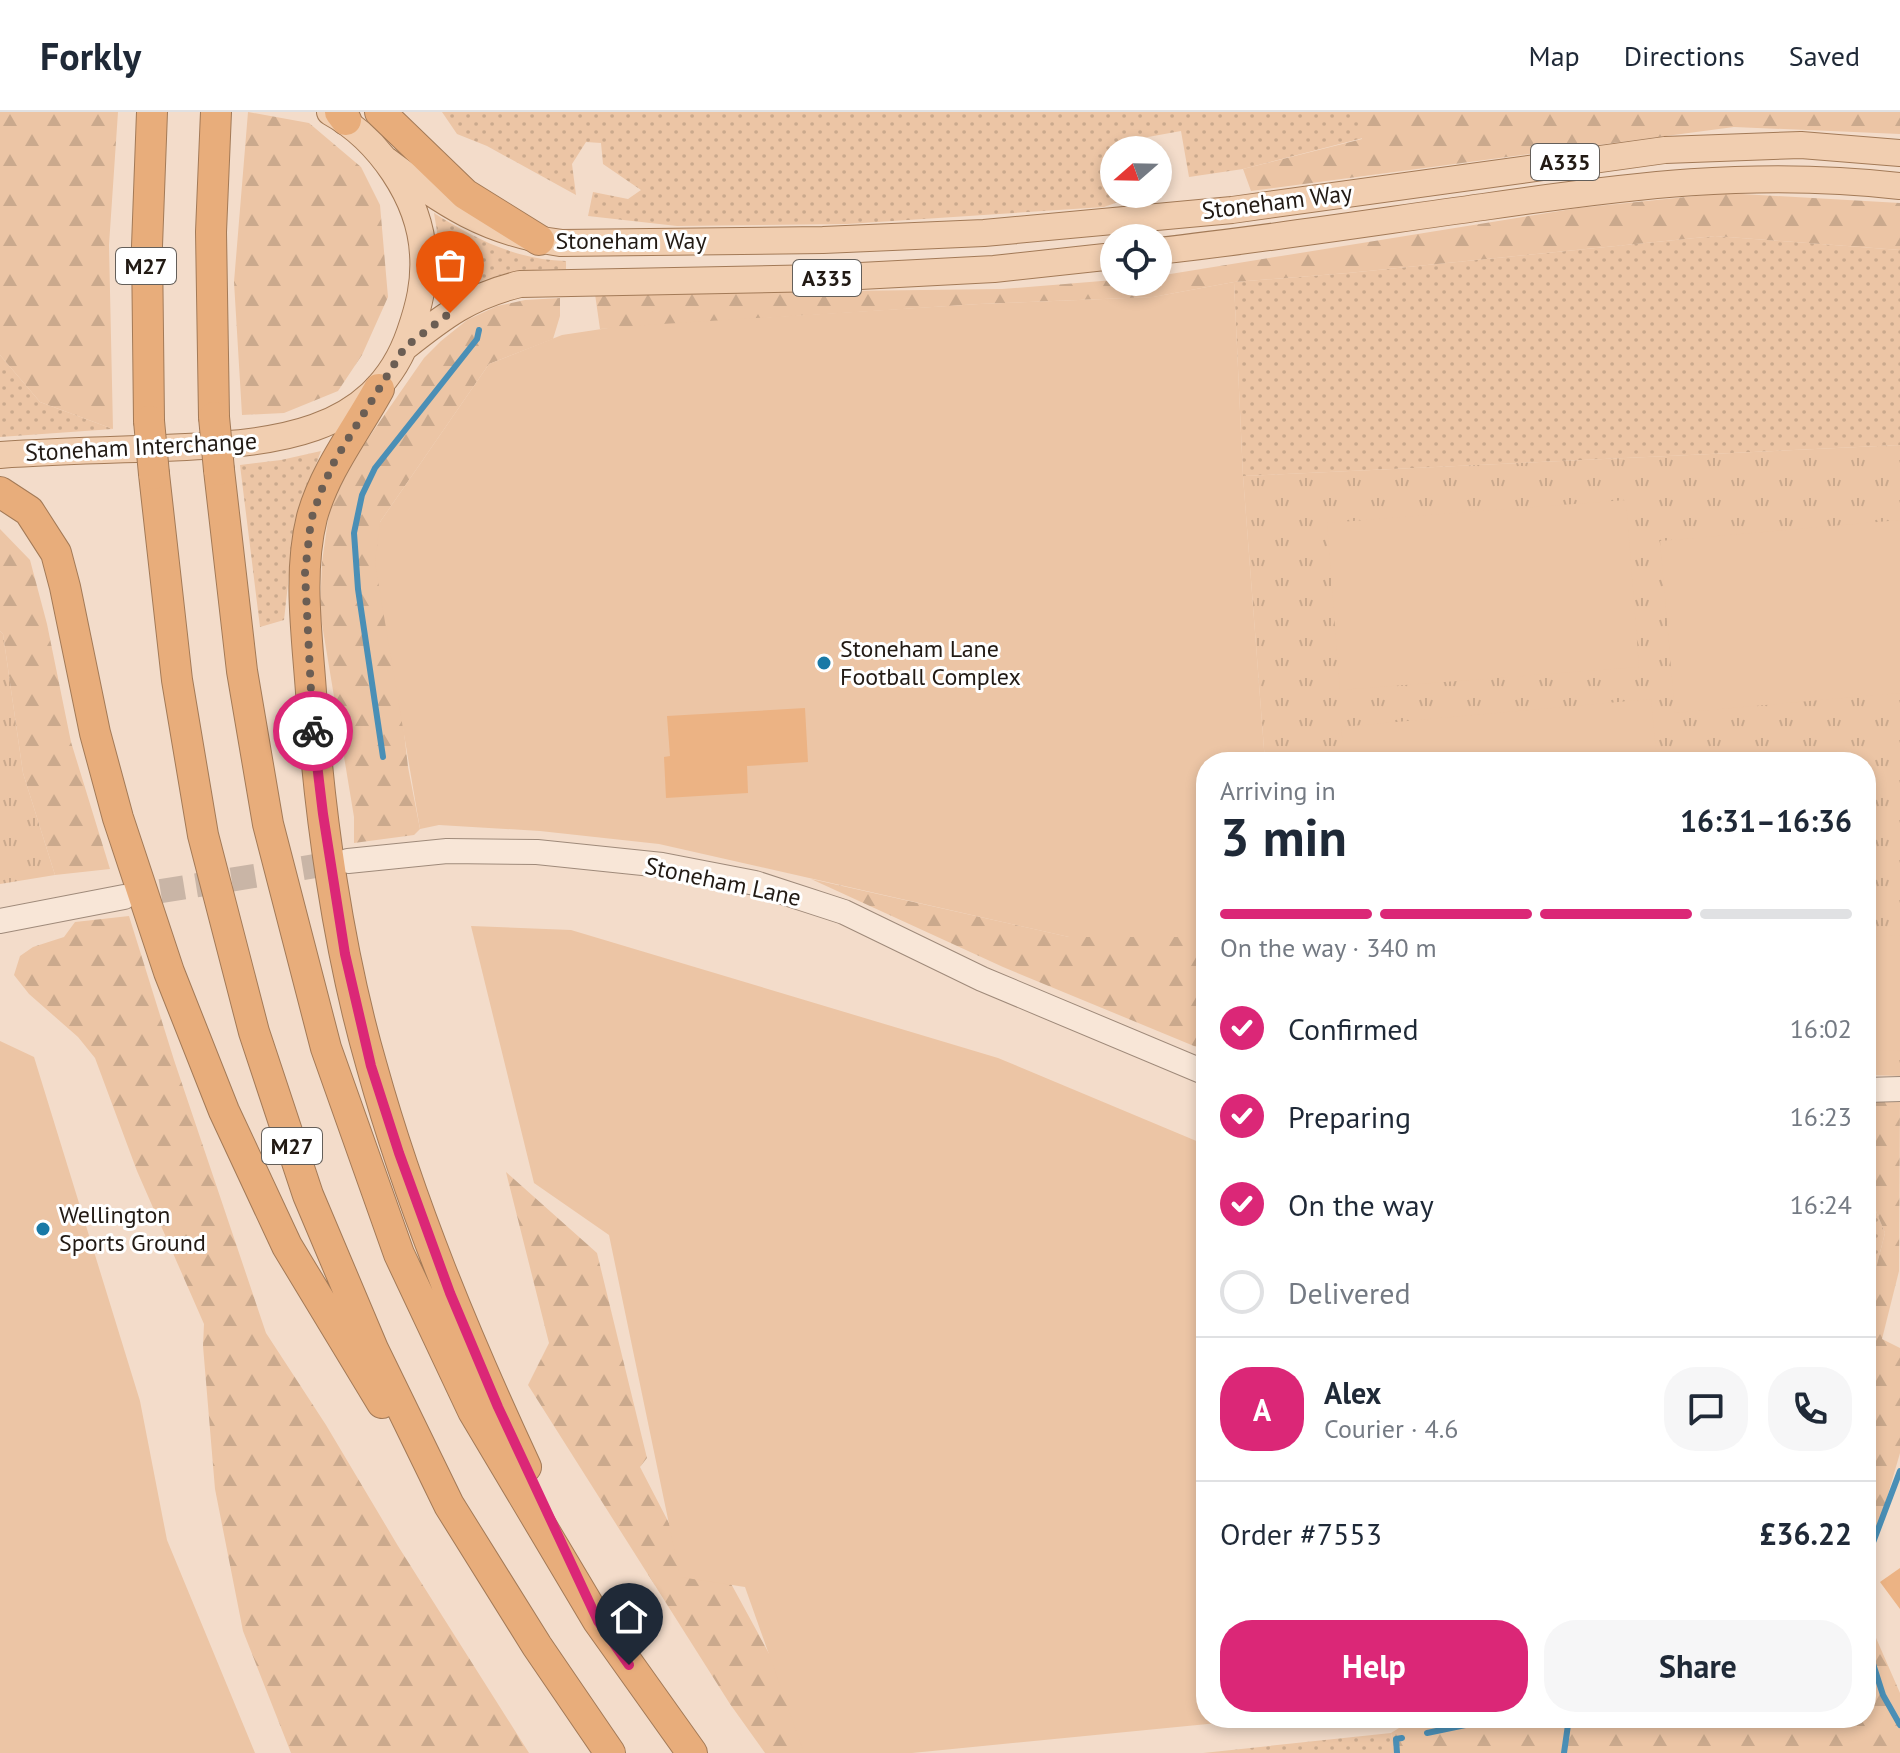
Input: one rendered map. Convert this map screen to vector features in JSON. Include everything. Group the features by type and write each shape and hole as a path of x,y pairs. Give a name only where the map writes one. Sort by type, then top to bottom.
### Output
{"highway":[{"name":"M27","path":"152,112 146,260 149,421 177,680 203,835 254,1032 308,1195 373,1349 449,1505"},
{"path":"380,112 465,194 539,240"},
{"name":"M27","path":"216,113 211,247 214,417 242,671 268,824 326,1048 399,1254 473,1411 598,1621 692,1753"},
{"name":"M27","path":"379,389 335,460 321,491 311,520 305,573 314,747 345,954 371,1066 450,1293 498,1407 598,1621"},
{"name":"M27","path":"0,492 29,511 56,553 95,733 118,818 169,972 224,1111 287,1246 354,1360 537,1646 610,1753"}],"main road":[{"name":"Stoneham Interchange","path":"0,455 241,444 284,438 341,415 379,389 405,347 420,295 423,252 418,224 407,196 386,160 339,115"},
{"name":"Stoneham Way","path":"386,160 434,196 468,216 490,226 561,243 792,240 984,233 1232,210 1665,150 1733,145 1801,145 1900,153"},
{"name":"Stoneham Way","path":"1172,249 1619,187 1685,181 1753,177 1900,186"},
{"name":"Stoneham Way","path":"405,347 467,302 520,284 822,278 994,269 1100,258"}],"street":[{"name":"Stoneham Lane","path":"348,861 447,851 537,852 662,865 755,883 844,912 982,979 1196,1069"},
{"path":"0,921 124,897"},
{"path":"1876,1090 1900,1089"}],"green space":[{"path":"0,112 118,112 109,245 113,429 40,402 0,355"},
{"path":"248,112 309,123 361,167 380,205 388,297 362,355 338,391 284,413 242,415 234,282"},
{"path":"442,112 1362,112 1363,138 1243,169 1189,177 1181,131 1154,136 1100,136 1100,207 847,224 677,226 588,216 593,192 628,199 641,190 603,164 601,143 586,142 572,164 576,195 487,146 457,134"},
{"path":"1362,112 1900,112 1900,134 1734,127 1251,191 1243,169 1362,139"},
{"path":"1725,193 1900,203 1900,250 1715,236 1234,282 1172,293 1172,274 1578,208"},
{"path":"434,213 497,246 530,257 566,261 566,269 500,275 441,302 438,300 441,256"},
{"path":"1715,236 1900,250 1900,445 1243,476 1234,282"},
{"path":"1100,281 1100,296 1158,296 979,304 600,329 595,294 1002,289"},
{"name":"Stoneham Lane Football Complex","path":"1234,282 1243,476 1264,752 1196,752 1196,937 1069,937 659,844 540,831 439,825 420,829 375,563 380,522 489,364 562,335 615,327 979,304 1172,296 1172,293"},
{"path":"560,298 560,316 553,339 489,364 380,522 408,767 420,829 414,835 354,843 354,817 320,612 322,562 330,506 358,453 424,358 441,341 467,320 497,306 525,300"},
{"path":"0,355 40,402 113,429 0,437"},
{"path":"1900,445 1900,1076 1876,1075 1876,752 1264,752 1243,476"},
{"path":"321,451 295,521 284,620 260,627 240,465"},
{"path":"1626,500 1639,667 1340,690 1327,523"},
{"path":"1900,520 1900,693 1675,713 1660,541"},
{"path":"0,529 30,560 47,624 71,742 110,869 55,875 23,773 3,634 0,631"},
{"path":"0,631 3,634 23,773 55,875 0,884"},
{"path":"1651,699 1656,752 1344,752 1341,727"},
{"path":"811,879 1069,937 1196,937 1196,1047 1003,967"},
{"path":"129,916 266,1333 529,1753 291,1753 243,1631 215,1489 203,1346 204,1324 137,1171 95,1058 78,1037 29,994 14,975 20,956 33,947 64,937 75,922"},
{"path":"471,926 571,930 998,1058 1196,1141 1196,1725 912,1753 804,1753 745,1587 680,1577 609,1235 534,1183"},
{"path":"1900,935 1900,1050 1876,1051 1876,937"},
{"name":"Wellington Sports Ground","path":"0,1041 34,1057 140,1401 167,1540 255,1753 0,1753"},
{"path":"1900,1097 1899,1271 1882,1339 1900,1348 1900,1453 1876,1536 1876,1268 1885,1233 1876,1211 1876,1098"},
{"path":"506,1172 597,1253 647,1458 640,1467 686,1556 716,1556 823,1753 765,1753 730,1704 528,1385 549,1343"},
{"path":"1876,1211 1885,1233 1876,1268"},
{"path":"1876,1638 1900,1693 1900,1753 1395,1753 1391,1733 1399,1728 1876,1728"},
{"path":"1391,1733 1395,1753 1203,1753"}],"building":[{"path":"805,708 808,762 747,766 748,793 666,798 664,757 670,756 667,716"},
{"path":"1900,1568 1900,1609 1880,1582"}],"waterway":[{"path":"383,757 358,589 354,533 362,495 375,468 477,339 479,330"},
{"path":"1876,1535 1900,1471"},
{"path":"1876,1673 1883,1695 1900,1725"},
{"path":"1427,1733 1451,1728"},
{"path":"1564,1753 1568,1728"},
{"path":"1397,1753 1396,1739 1402,1738"}],"tunnel":[{"path":"125,897 346,861"}],"way so far":[{"path":"313,731 305,573 311,520 335,460 405,347 450,313"}],"place":[{"name":"Stoneham Lane Football Complex","path":"824,663"},
{"name":"Wellington Sports Ground","path":"43,1229"}],"route":[{"path":"313,731 345,954 371,1066 399,1153 450,1293 498,1407 598,1621 629,1665"}]}
